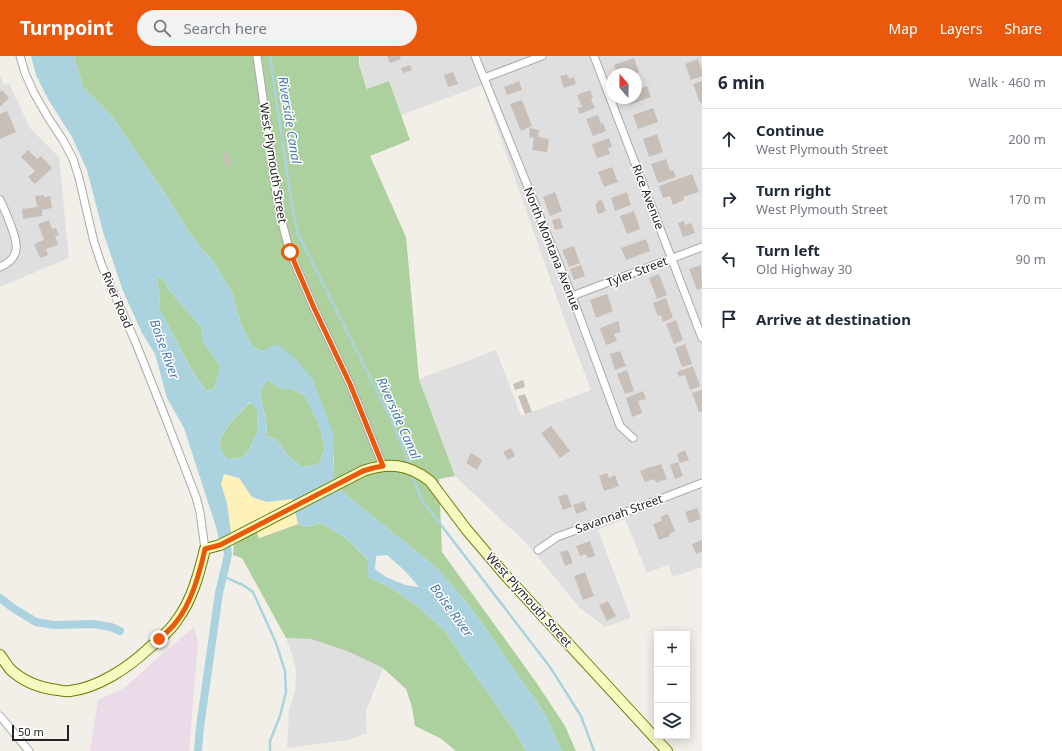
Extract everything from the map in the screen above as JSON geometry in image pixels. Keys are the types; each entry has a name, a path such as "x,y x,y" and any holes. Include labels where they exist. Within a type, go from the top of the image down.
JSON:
{"street":[{"name":"River Road","path":"20,56 25,73 34,93 73,159 96,248 196,497 201,518 205,549"},
{"name":"West Plymouth Street","path":"257,56 282,226 290,252 314,308 350,384 383,466"},
{"name":"North Montana Avenue","path":"475,56 572,296 620,426 633,438"},
{"path":"484,78 542,56"},
{"name":"Rice Avenue","path":"594,56 702,338"},
{"path":"0,200 16,238 17,249 12,260 0,268"},
{"name":"Tyler Street","path":"572,296 702,247"},
{"name":"West Plymouth Street","path":"205,549 220,545 363,471 383,466 396,466 412,470 430,481 466,529 506,576 667,751"},
{"name":"Savannah Street","path":"538,550 557,537 702,482"},
{"path":"0,655 11,670 28,682 46,689 69,691 75,690 88,687 117,673 139,658 177,621 186,606 196,582 205,549"},
{"path":"0,716 29,751"}],"shaded area":[{"path":"360,56 702,56 702,567 673,577 668,565 647,573 625,519 598,530 631,618 605,627 579,607 528,545 455,476 419,379 496,350 521,416 591,390 566,324 482,85 401,115 389,81 368,89 359,65"},
{"path":"0,76 4,85 9,83 30,128 59,157 69,258 0,287"},
{"path":"194,627 198,642 189,751 90,751 98,700 124,688"},
{"path":"286,638 311,639 347,651 383,668 366,711 367,733 349,740 287,748 289,711 295,692 296,672 293,657"}],"green space":[{"path":"74,56 359,56 359,65 367,89 389,81 410,140 370,156 406,237 419,379 455,476 439,479 442,552 536,682 565,726 576,751 562,751 545,714 471,608 437,568 340,490 333,476 334,456 322,406 312,378 252,346 241,324 232,293 215,264 192,237 167,196 110,114 83,87"},
{"path":"156,276 163,279 169,290 201,327 203,342 220,366 215,388 206,391 189,365 159,308 160,295"},
{"path":"268,380 281,389 292,389 305,396 319,425 325,448 319,464 302,467 288,456 276,439 266,436 267,427 260,391"},
{"path":"251,402 257,409 258,430 250,448 242,458 227,459 221,447 221,437 232,421"},
{"path":"321,523 347,539 368,560 368,577 391,588 416,605 445,631 516,733 526,751 456,751 440,738 415,726 412,707 406,689 383,668 347,651 311,639 286,638 242,558 233,555 234,542 256,530 259,538 298,524 307,527"}],"sand":[{"path":"224,474 239,478 252,497 267,502 293,499 293,502 231,533 227,503 221,484"},
{"path":"295,510 298,524 259,538 256,530"}],"water":[{"name":"Boise River","path":"31,56 74,56 83,87 110,114 167,196 192,237 215,264 232,293 241,324 252,346 261,351 277,344 294,357 312,378 334,435 333,476 340,490 437,568 471,608 545,714 562,751 526,751 516,733 445,631 416,605 391,588 368,577 368,560 347,539 321,523 307,527 298,524 292,499 267,502 252,497 239,478 224,474 221,484 227,503 231,533 219,540 184,428 167,398 155,354 142,333 123,291 103,232 87,170 72,137 48,99 36,75","holes":["156,276 163,279 169,290 201,327 203,342 220,366 215,388 206,391 189,365 159,308 160,295","268,380 281,389 292,389 305,396 319,425 325,448 319,464 302,467 288,456 276,439 266,436 267,427 260,391","250,402 257,409 258,430 250,448 242,458 227,459 221,447 221,437 237,415","387,555 405,571 419,587 405,585 386,577 375,569 376,556"]}],"building":[{"path":"387,56 400,56 401,59 390,63"},
{"path":"634,58 638,68 615,68 614,65"},
{"path":"698,59 702,70 702,76 691,80 685,64"},
{"path":"410,65 412,70 403,73 401,68"},
{"path":"453,72 458,84 448,87 444,75"},
{"path":"567,74 569,79 574,77 576,84 564,88 560,76"},
{"path":"519,81 522,90 507,95 504,87"},
{"path":"702,81 702,103 700,103 693,84"},
{"path":"647,86 651,97 642,100 642,88"},
{"path":"2,90 9,98 0,107 0,92"},
{"path":"590,90 593,98 591,99 595,108 580,114 577,108 582,107 577,95"},
{"path":"522,100 532,126 521,131 510,104"},
{"path":"653,108 658,122 638,129 633,115"},
{"path":"7,111 16,132 0,139 0,114"},
{"path":"598,115 601,124 603,123 606,131 593,136 586,119"},
{"path":"530,128 539,130 538,137 549,139 547,152 532,150 534,138 529,137"},
{"path":"657,134 663,152 649,157 643,139"},
{"path":"609,138 612,146 608,148 610,154 597,158 592,144"},
{"path":"28,150 37,159 41,156 52,168 35,184 28,177 35,171 21,157"},
{"path":"227,152 232,165 227,167 222,154"},
{"path":"666,159 670,171 673,170 676,177 658,183 651,164"},
{"path":"612,167 618,182 604,187 598,172"},
{"path":"692,174 699,192 683,197 684,200 673,205 670,196 663,198 659,186"},
{"path":"555,192 562,211 550,216 543,197"},
{"path":"627,192 631,205 615,211 611,198"},
{"path":"44,195 44,197 50,196 52,208 42,210 42,216 23,219 22,209 37,207 35,196"},
{"path":"602,200 606,211 598,214 595,204 598,203 597,201"},
{"path":"634,211 640,229 627,234 620,216"},
{"path":"560,218 563,228 555,230 552,220"},
{"path":"49,220 52,229 56,228 59,235 55,236 58,245 46,249 48,255 40,258 34,244 44,240 38,224"},
{"path":"684,221 685,225 691,223 695,233 683,237 678,223"},
{"path":"646,239 650,251 626,260 621,248"},
{"path":"574,246 580,263 569,267 562,250"},
{"path":"581,265 585,276 574,280 570,269"},
{"path":"701,265 702,288 697,290 689,269"},
{"path":"659,274 667,295 657,299 649,278"},
{"path":"607,294 613,311 596,318 590,300"},
{"path":"666,298 673,318 663,322 661,315 658,316 653,303"},
{"path":"676,320 683,340 674,344 666,324"},
{"path":"618,321 621,332 614,334 617,341 606,345 600,328"},
{"path":"685,344 692,364 682,367 675,348"},
{"path":"620,351 626,366 615,370 610,354"},
{"path":"693,366 700,386 690,390 685,375 679,377 677,372"},
{"path":"627,370 634,391 625,394 617,374"},
{"path":"523,380 525,387 515,390 513,384"},
{"path":"702,390 702,411 699,412 692,393"},
{"path":"643,391 646,399 638,401 642,413 632,417 626,398"},
{"path":"525,394 532,412 525,414 518,396"},
{"path":"551,426 570,451 560,458 541,433"},
{"path":"511,448 515,456 508,460 503,452"},
{"path":"685,450 689,460 680,463 677,454"},
{"path":"471,453 482,460 477,470 466,463"},
{"path":"678,462 683,476 675,479 670,465"},
{"path":"661,464 667,479 656,483 654,479 645,482 640,471"},
{"path":"607,473 609,478 615,475 619,486 604,491 599,476"},
{"path":"567,494 572,507 563,510 558,497"},
{"path":"584,501 587,510 576,514 573,505"},
{"path":"697,508 701,519 689,523 685,512"},
{"path":"668,514 675,531 669,534 670,536 659,540 653,524 662,521 660,517"},
{"path":"702,540 702,551 696,554 692,544"},
{"path":"590,541 595,556 588,558 586,554 580,556 576,546"},
{"path":"568,550 573,563 565,566 560,552"},
{"path":"585,572 594,596 583,600 574,576"},
{"path":"608,601 616,616 607,621 599,605"}],"waterway":[{"name":"Riverside Canal","path":"270,56 292,206 298,234 390,417 411,467"},
{"name":"Riverside Canal","path":"412,474 421,499 550,667 581,716 594,751"},
{"path":"198,751 219,593 228,555 226,537"},
{"path":"223,576 243,585 253,592 276,643 285,671 286,692 280,716 270,741 270,751"},
{"path":"0,598 36,622 54,625 94,624 111,627 120,631"}],"route":[{"path":"159,639 177,621 186,606 201,568 205,549 220,545 363,471 383,466 350,384 314,308 290,252"}]}
